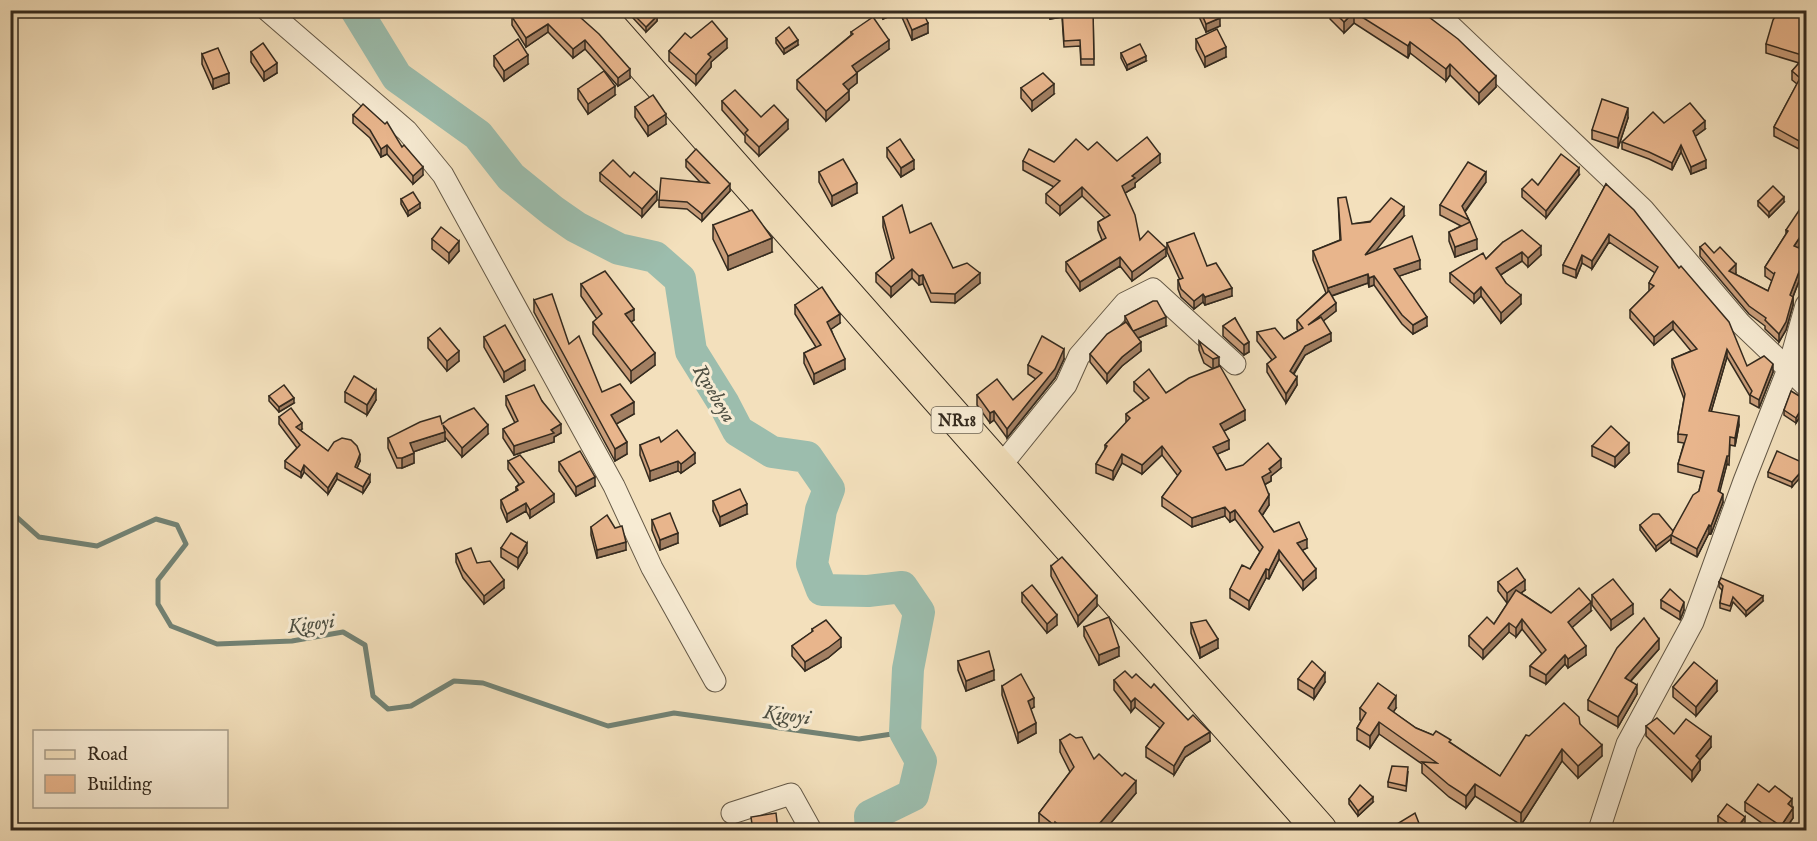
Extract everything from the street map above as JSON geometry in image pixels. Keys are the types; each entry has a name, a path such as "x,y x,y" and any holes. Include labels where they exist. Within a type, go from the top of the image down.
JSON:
{"main road":[{"name":"NR18","path":"595,10 1320,831"}],"street":[{"path":"267,10 407,131 443,175 614,486 652,568 715,681"},
{"path":"1434,10 1642,209 1740,323 1806,386"},
{"path":"999,468 1066,385 1079,356 1125,303 1153,289 1235,364"},
{"path":"1599,831 1627,744 1693,622 1744,481 1788,369 1806,305"},
{"path":"732,813 791,794 811,831"}],"building":[{"path":"516,10 572,10 599,34 630,69 618,78 585,40 573,49 548,24 526,38 512,17 517,13"},
{"path":"634,10 658,10 655,13 657,16 646,27 632,13"},
{"path":"903,10 922,10 928,23 912,30"},
{"path":"1050,10 1093,10 1094,59 1081,59 1080,40 1064,41 1062,11 1050,13"},
{"path":"1200,10 1216,10 1220,18 1206,24"},
{"path":"1332,10 1427,10 1425,14 1458,39 1496,76 1479,93 1450,64 1446,69 1410,42 1408,46 1354,12 1344,22"},
{"path":"1779,10 1806,10 1806,126 1799,141 1774,127 1800,78 1792,71 1805,56 1766,44 1773,20"},
{"path":"873,17 889,40 852,66 857,73 843,84 849,91 826,111 797,80 853,34 851,32"},
{"path":"712,21 727,39 708,54 711,57 696,75 669,51 685,33 691,38"},
{"path":"789,27 798,40 784,49 776,38"},
{"path":"1217,29 1226,47 1205,57 1196,39"},
{"path":"518,39 528,55 504,71 494,56"},
{"path":"263,43 277,63 264,72 251,52"},
{"path":"1140,44 1146,56 1127,65 1121,53"},
{"path":"218,48 229,73 213,79 202,54"},
{"path":"604,71 615,86 588,104 578,89"},
{"path":"1043,73 1054,84 1032,101 1021,88"},
{"path":"735,90 761,117 774,105 788,120 759,147 745,133 748,130 722,101"},
{"path":"653,95 666,114 648,126 635,107"},
{"path":"1602,99 1628,108 1618,138 1592,130"},
{"path":"1690,103 1705,121 1693,131 1706,160 1691,167 1681,145 1672,163 1622,142 1653,112 1664,123"},
{"path":"363,104 385,124 387,122 402,147 404,145 423,167 413,176 387,145 381,149 370,130 353,115"},
{"path":"1147,137 1160,154 1132,176 1135,178 1122,186 1135,215 1140,240 1148,231 1166,248 1132,272 1120,257 1080,282 1066,262 1106,238 1098,222 1110,215 1082,187 1060,206 1046,194 1060,181 1023,161 1029,149 1054,162 1076,139 1088,150 1097,142 1117,161"},
{"path":"900,139 914,160 901,168 887,148"},
{"path":"696,149 730,184 702,214 687,202 659,200 661,178 709,183 686,160"},
{"path":"1561,154 1579,168 1546,211 1522,189 1532,179 1538,185"},
{"path":"843,159 857,183 832,196 819,172"},
{"path":"613,160 630,177 634,172 657,192 642,209 600,173"},
{"path":"1468,162 1486,172 1462,206 1469,220 1440,205"},
{"path":"1606,184 1634,210 1679,268 1681,266 1729,322 1747,366 1764,356 1773,364 1759,400 1750,395 1752,391 1727,349 1709,411 1739,416 1735,438 1730,437 1729,456 1727,456 1718,491 1723,494 1711,526 1709,525 1697,549 1671,535 1693,495 1699,491 1704,471 1678,464 1687,435 1678,434 1685,394 1672,359 1697,349 1673,321 1654,337 1630,310 1654,286 1649,283 1658,267 1609,234 1592,261 1582,255 1576,270 1563,265"},
{"path":"1773,186 1784,197 1769,212 1758,201"},
{"path":"413,192 420,203 408,211 401,199"},
{"path":"1346,197 1352,224 1370,222 1391,198 1404,207 1365,255 1412,236 1420,260 1394,269 1427,317 1413,325 1402,315 1374,276 1369,278 1368,274 1328,288 1313,251 1341,240 1338,198"},
{"path":"1806,200 1806,228 1794,246 1806,251 1806,254 1790,295 1793,297 1786,322 1779,334 1765,320 1766,318 1749,306 1700,247 1705,243 1714,253 1720,247 1736,264 1729,271 1768,291 1775,272 1774,274 1765,267"},
{"path":"902,205 910,233 931,223 953,268 967,263 980,273 955,294 931,293 923,275 919,276 912,269 891,287 876,273 894,258 883,217"},
{"path":"752,210 772,238 728,256 713,225"},
{"path":"1470,222 1477,239 1455,247 1449,232"},
{"path":"441,227 459,241 449,253 432,239"},
{"path":"1522,230 1541,246 1528,258 1522,252 1496,268 1506,283 1521,295 1501,313 1481,287 1474,294 1450,273 1483,253 1486,259 1503,242"},
{"path":"1194,233 1207,266 1216,263 1232,288 1205,297 1203,294 1194,301 1181,289 1178,280 1183,278 1167,243"},
{"path":"605,271 634,309 625,314 655,353 631,371 593,322 602,314 581,284"},
{"path":"822,287 840,314 827,322 845,359 814,374 804,353 821,345 795,305"},
{"path":"1329,291 1336,303 1308,325 1321,317 1331,333 1305,346 1290,371 1297,377 1286,394 1267,364 1276,357 1257,332 1275,328 1284,339 1303,328 1297,320"},
{"path":"552,294 569,344 579,336 602,392 620,384 634,402 611,415 627,442 615,449 534,300"},
{"path":"1157,301 1166,317 1133,331 1125,316"},
{"path":"1235,318 1249,342 1244,345 1223,326"},
{"path":"1126,322 1141,342 1122,357 1107,374 1090,354 1107,334"},
{"path":"505,325 525,360 504,372 484,337"},
{"path":"440,328 459,351 447,361 428,338"},
{"path":"1042,336 1064,349 1055,369 1007,429 994,411 990,413 977,395 997,379 1013,400 1042,373 1028,365"},
{"path":"1199,341 1219,357 1213,359 1204,353"},
{"path":"1220,366 1245,410 1220,424 1229,440 1213,447 1226,470 1243,465 1268,443 1281,459 1269,469 1271,472 1262,477 1269,495 1259,511 1274,532 1299,522 1307,539 1297,543 1316,569 1303,581 1279,550 1249,601 1230,589 1242,565 1250,569 1263,547 1235,510 1230,513 1225,507 1192,518 1162,497 1181,471 1162,446 1142,465 1122,454 1113,471 1096,464 1107,446 1105,445 1130,418 1126,414 1149,398 1134,382 1149,369 1166,393 1189,378"},
{"path":"354,376 376,390 367,405 345,392"},
{"path":"284,385 294,398 279,407 269,396"},
{"path":"534,385 542,401 561,424 551,430 554,433 514,446 503,429 518,421 506,396"},
{"path":"1791,391 1806,400 1796,418 1784,410"},
{"path":"291,408 302,423 296,427 328,451 334,442 342,438 351,440 357,446 360,454 355,467 370,475 363,487 337,473 328,488 304,465 301,472 285,461 300,445 279,417"},
{"path":"474,408 488,425 462,448 443,425 445,432 410,443 414,453 397,458 388,438 420,422 440,416 442,424"},
{"path":"1611,426 1629,443 1615,457 1592,446"},
{"path":"677,430 695,453 681,464 678,461 650,471 640,445 659,437 661,442"},
{"path":"580,451 595,477 576,487 559,462"},
{"path":"1777,451 1806,464 1792,482 1768,472"},
{"path":"520,455 554,494 530,510 526,503 507,514 501,500 518,490 516,487 524,482 508,461"},
{"path":"740,489 747,504 720,517 713,501"},
{"path":"670,513 678,533 660,540 652,520"},
{"path":"1653,514 1659,514 1673,531 1656,546 1640,525"},
{"path":"607,515 615,528 622,526 626,542 597,550 591,527"},
{"path":"511,533 527,543 518,558 501,548"},
{"path":"471,548 477,563 490,561 504,580 484,596 463,570 456,554"},
{"path":"1062,557 1097,596 1078,616 1051,566"},
{"path":"1517,568 1525,580 1507,593 1498,582"},
{"path":"1721,578 1763,596 1746,611 1733,597 1730,606 1720,603 1723,586 1719,582"},
{"path":"1613,579 1633,604 1611,620 1592,595"},
{"path":"1032,585 1057,615 1047,624 1022,593"},
{"path":"1579,588 1591,602 1568,622 1586,646 1568,659 1565,655 1546,675 1530,666 1546,650 1522,619 1516,628 1509,623 1483,650 1469,636 1487,617 1494,624 1516,590 1551,613"},
{"path":"1670,589 1684,602 1680,612 1661,600"},
{"path":"1109,617 1119,647 1099,655 1084,627"},
{"path":"1644,618 1659,639 1625,678 1637,685 1618,717 1588,700 1617,648"},
{"path":"826,620 841,638 805,662 792,646"},
{"path":"1206,620 1218,639 1200,648 1191,623"},
{"path":"989,651 994,670 966,681 958,661"},
{"path":"1312,661 1325,673 1314,689 1298,679"},
{"path":"1694,662 1717,681 1696,707 1673,687"},
{"path":"1125,671 1132,678 1136,674 1151,688 1154,684 1188,720 1193,715 1210,732 1185,747 1174,766 1146,747 1164,723 1135,698 1131,702 1114,680"},
{"path":"1021,674 1034,698 1028,701 1036,723 1018,733 1002,686"},
{"path":"1378,683 1396,696 1388,708 1416,728 1433,735 1436,731 1451,740 1449,742 1500,776 1526,735 1529,736 1564,703 1579,717 1580,724 1602,745 1578,766 1562,749 1521,813 1475,784 1466,796 1422,762 1437,763 1379,722 1370,736 1357,728 1366,713 1360,708"},
{"path":"1657,718 1674,734 1686,719 1711,737 1696,756 1700,760 1692,771 1646,726"},
{"path":"1070,734 1076,738 1082,737 1094,759 1099,754 1122,776 1125,773 1136,781 1093,831 1067,831 1055,822 1054,825 1039,813 1074,767 1060,740"},
{"path":"1392,766 1408,767 1406,786 1388,782"},
{"path":"1758,784 1769,792 1775,786 1792,799 1788,804 1793,808 1781,826 1745,802"},
{"path":"1360,785 1373,797 1358,811 1349,799"},
{"path":"1727,804 1745,817 1736,829 1718,816"},
{"path":"776,813 778,830 753,831 751,817"},
{"path":"1415,813 1422,831 1402,831 1397,824"}],"waterway":[{"name":"Rwebeya","path":"356,10 397,77 478,135 511,177 576,227 619,249 655,257 680,279 691,351 738,431 772,452 807,457 829,489 821,510 812,564 822,590 868,591 902,587 919,612 908,669 905,732 921,761 913,795 870,816 871,830"},
{"name":"Kigoyi","path":"10,511 39,537 97,546 156,519 177,525 186,544 158,580 158,604 171,626 217,644 292,641 343,632 365,645 373,696 388,709 411,706 454,681 483,683 608,726 674,713 859,739 905,732"}]}
